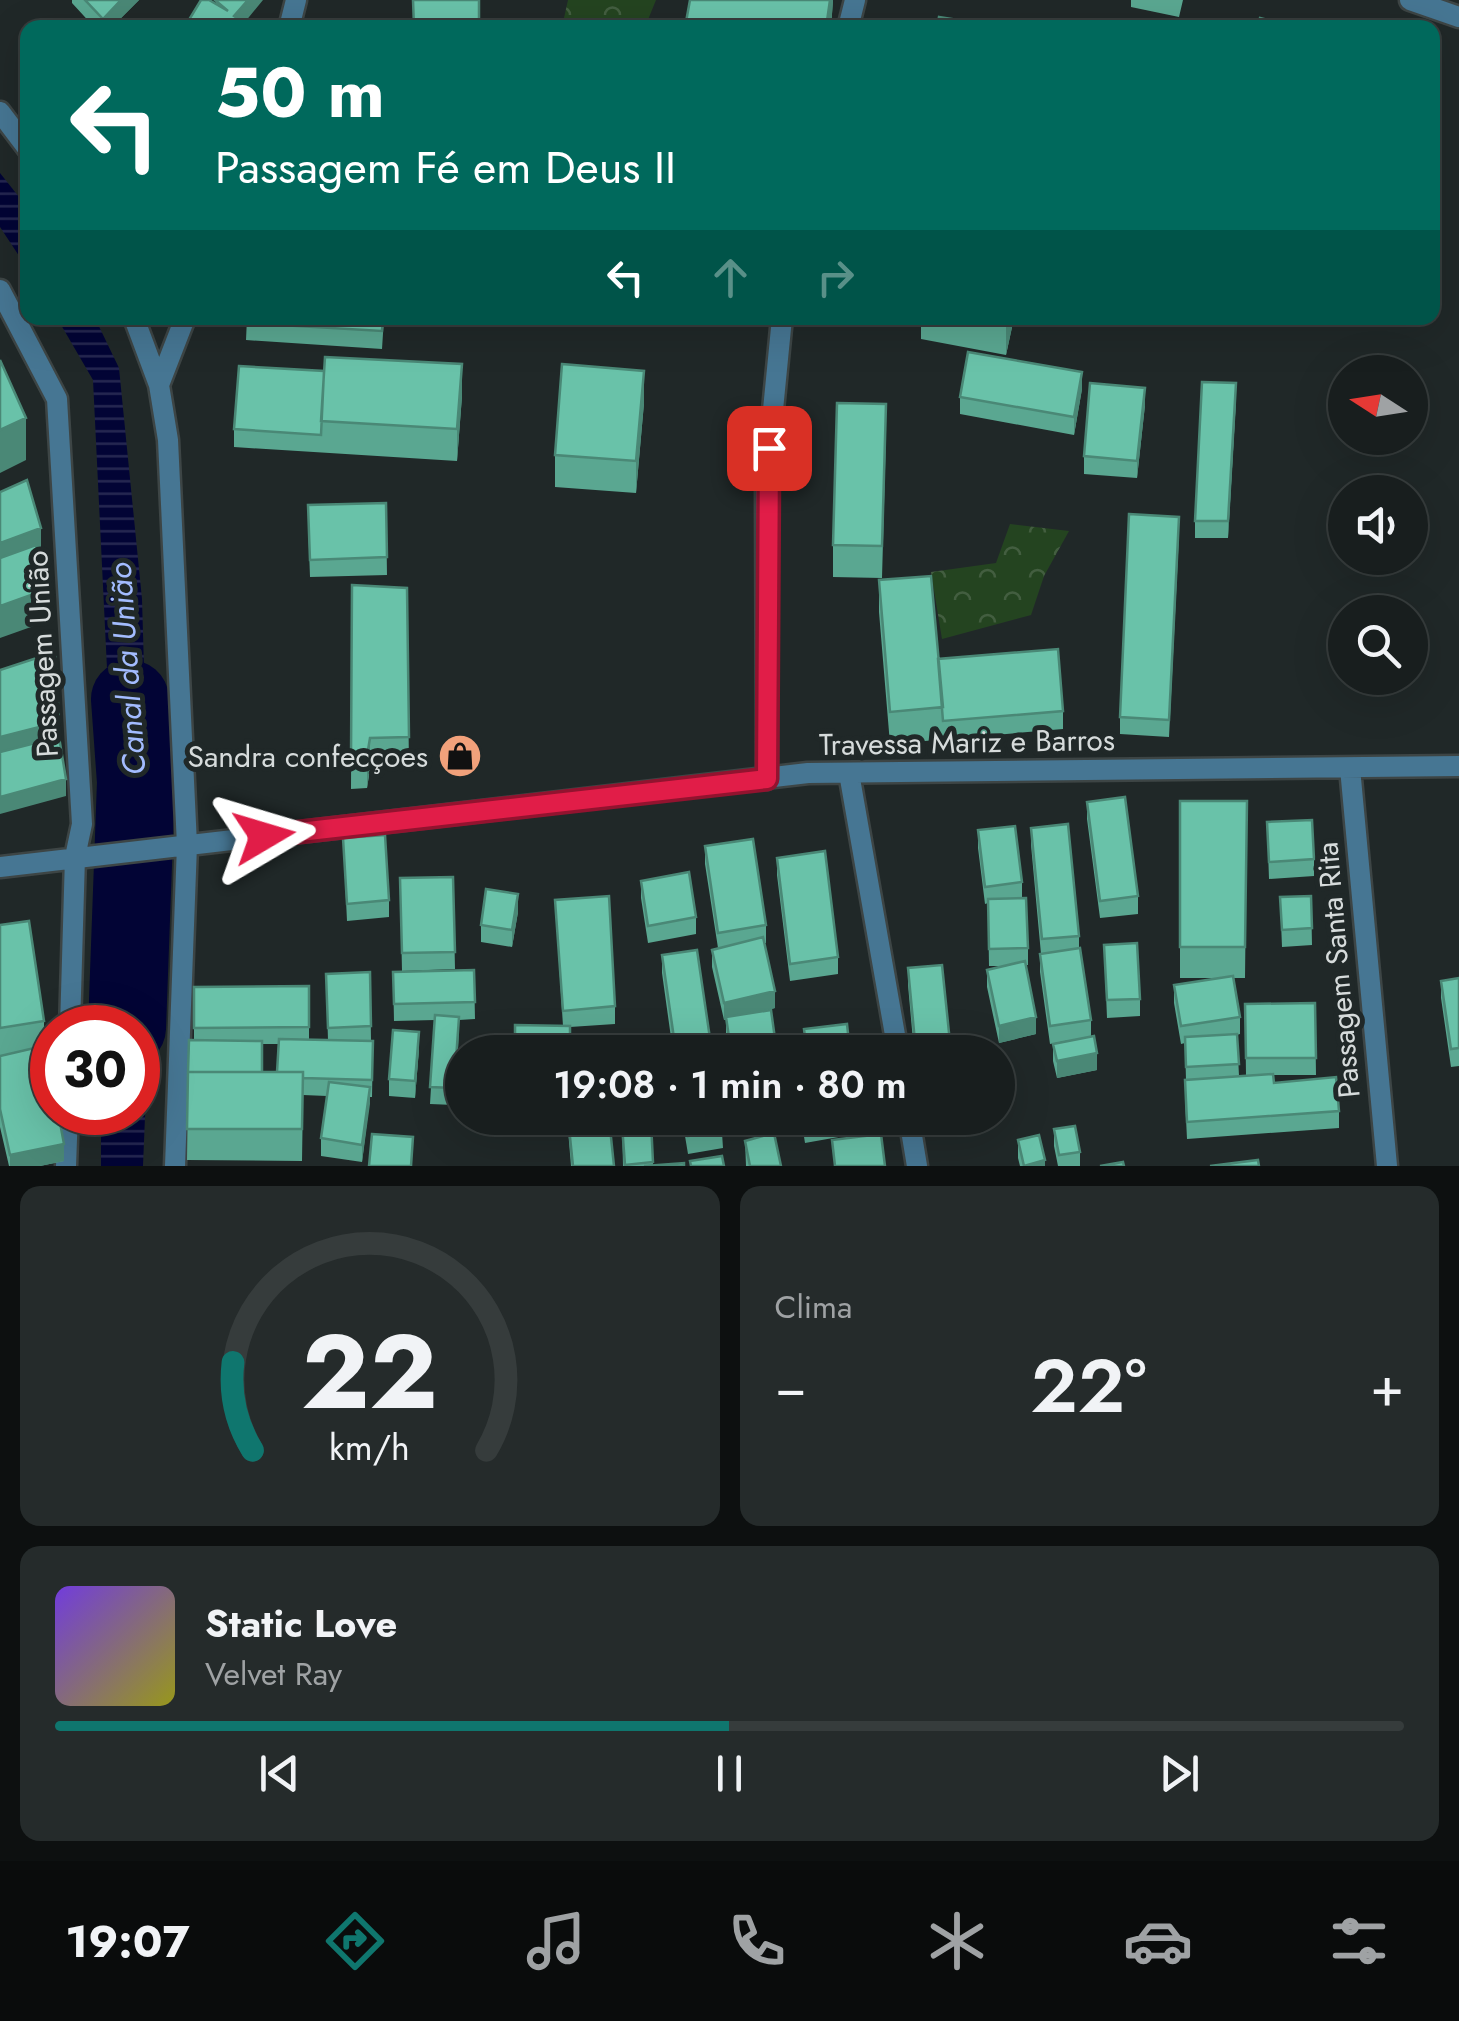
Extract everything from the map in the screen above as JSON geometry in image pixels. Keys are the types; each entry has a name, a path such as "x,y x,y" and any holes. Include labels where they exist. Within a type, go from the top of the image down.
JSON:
{"street":[{"path":"1410,0 1459,17"},
{"path":"0,112 20,138"},
{"name":"Passagem União","path":"0,290 57,399 82,824 75,857 71,1005"},
{"path":"137,325 158,385 168,440 187,845 175,1166"},
{"path":"158,385 182,325"},
{"path":"767,779 766,481 781,325"},
{"name":"Travessa Mariz e Barros","path":"0,867 767,779 849,774 1459,766"},
{"name":"Passagem Santa Rita","path":"1350,768 1387,1166"},
{"path":"849,774 895,1035"},
{"path":"66,1166 67,1135"},
{"path":"912,1135 917,1166"}],"green space":[{"path":"568,0 656,0 648,20 564,20"},
{"path":"1010,524 1069,531 1044,576 1031,615 942,639 931,572 996,563"}],"water":[{"path":"0,173 20,198 20,257 0,227"},
{"path":"61,325 98,325 119,368 142,599 148,804 114,813 93,380"},
{"path":"104,897 154,899 150,1005 102,1005"},
{"path":"101,1135 144,1135 143,1166 101,1166"}],"building":[{"path":"85,0 121,0 103,19"},
{"path":"201,0 209,0 228,11 215,0 248,0 234,16 240,20 189,20"},
{"path":"413,0 479,0 479,20 414,20"},
{"path":"690,0 830,0 827,20 686,20"},
{"path":"280,325 382,325 382,331"},
{"path":"968,352 1082,372 1074,417 960,397"},
{"path":"325,357 462,364 457,429 321,421"},
{"path":"0,360 26,418 0,430"},
{"path":"562,364 644,371 636,461 555,455"},
{"path":"239,366 324,371 321,435 234,429"},
{"path":"1202,382 1236,383 1228,521 1195,521"},
{"path":"1090,383 1145,388 1137,461 1084,456"},
{"path":"837,403 886,404 882,546 833,545"},
{"path":"27,480 41,528 0,543 0,492"},
{"path":"386,503 387,557 310,560 308,505"},
{"path":"1129,514 1179,517 1169,720 1120,717"},
{"path":"36,545 45,590 0,606 0,558"},
{"path":"931,576 943,707 890,712 879,580"},
{"path":"352,585 407,588 409,737 370,738 367,756 351,758"},
{"path":"1058,649 1063,711 943,721 938,659"},
{"path":"55,652 59,722 0,737 0,670"},
{"path":"59,737 66,779 0,797 0,752"},
{"path":"1125,797 1138,896 1100,901 1087,802"},
{"path":"1180,801 1247,801 1245,947 1180,947"},
{"path":"1312,820 1314,859 1269,862 1267,822"},
{"path":"1068,824 1079,936 1042,939 1031,828"},
{"path":"1015,826 1022,882 985,887 978,830"},
{"path":"385,835 389,900 347,904 343,838"},
{"path":"753,839 766,925 718,933 705,846"},
{"path":"825,851 838,957 790,964 777,858"},
{"path":"689,872 696,917 648,926 641,881"},
{"path":"453,877 455,952 402,953 400,878"},
{"path":"486,889 518,894 512,930 481,925"},
{"path":"609,896 615,1006 563,1011 555,900"},
{"path":"1311,896 1312,928 1282,930 1280,897"},
{"path":"1026,898 1028,948 989,949 988,899"},
{"path":"29,921 42,1005 30,1005 30,1023 0,1028 0,925"},
{"path":"763,937 775,991 724,1003 712,950"},
{"path":"1137,943 1140,999 1107,1000 1104,945"},
{"path":"1080,948 1091,1020 1050,1026 1040,954"},
{"path":"697,950 710,1035 674,1035 662,955"},
{"path":"1025,961 1036,1017 999,1026 987,970"},
{"path":"942,965 949,1035 914,1035 908,968"},
{"path":"474,970 475,1002 394,1004 393,972"},
{"path":"370,972 371,1026 328,1028 326,974"},
{"path":"1233,976 1240,1017 1181,1026 1174,985"},
{"path":"1459,978 1459,1048 1451,1049 1441,981"},
{"path":"309,986 309,1027 194,1028 194,987"},
{"path":"1315,1003 1316,1058 1246,1058 1245,1004"},
{"path":"771,1010 774,1035 729,1035 726,1017"},
{"path":"435,1015 459,1017 458,1035 445,1035 445,1088 430,1087"},
{"path":"847,1024 848,1035 805,1035 804,1029"},
{"path":"515,1025 570,1026 570,1035 515,1035"},
{"path":"393,1030 419,1032 415,1081 389,1079"},
{"path":"1237,1034 1239,1064 1186,1067 1185,1037"},
{"path":"1094,1036 1097,1053 1057,1061 1053,1044"},
{"path":"279,1039 373,1041 372,1080 303,1078 303,1072 277,1072"},
{"path":"189,1040 262,1041 262,1072 188,1072"},
{"path":"30,1049 30,1135 62,1135 64,1144 10,1155 0,1109 0,1056"},
{"path":"188,1072 303,1072 302,1129 187,1129"},
{"path":"1273,1074 1274,1083 1336,1077 1339,1111 1187,1122 1185,1080"},
{"path":"329,1082 370,1087 362,1145 321,1138"},
{"path":"1075,1126 1080,1152 1059,1155 1054,1129"},
{"path":"372,1134 413,1137 411,1166 369,1166"},
{"path":"570,1135 611,1135 614,1166 573,1166"},
{"path":"623,1135 652,1135 653,1162 625,1165"},
{"path":"774,1135 781,1166 750,1166 745,1141"},
{"path":"881,1135 885,1166 835,1166 832,1140"},
{"path":"1039,1135 1045,1160 1024,1166 1018,1140"},
{"path":"722,1156 724,1166 691,1166 690,1161"},
{"path":"1258,1160 1259,1166 1210,1166"}],"waterway":[{"name":"Canal da União","path":"128,1005 136,782 130,699"}],"place":[{"name":"Sandra confecçoes","path":"460,756"}],"route":[{"path":"264,836 767,779 769,448"}]}
